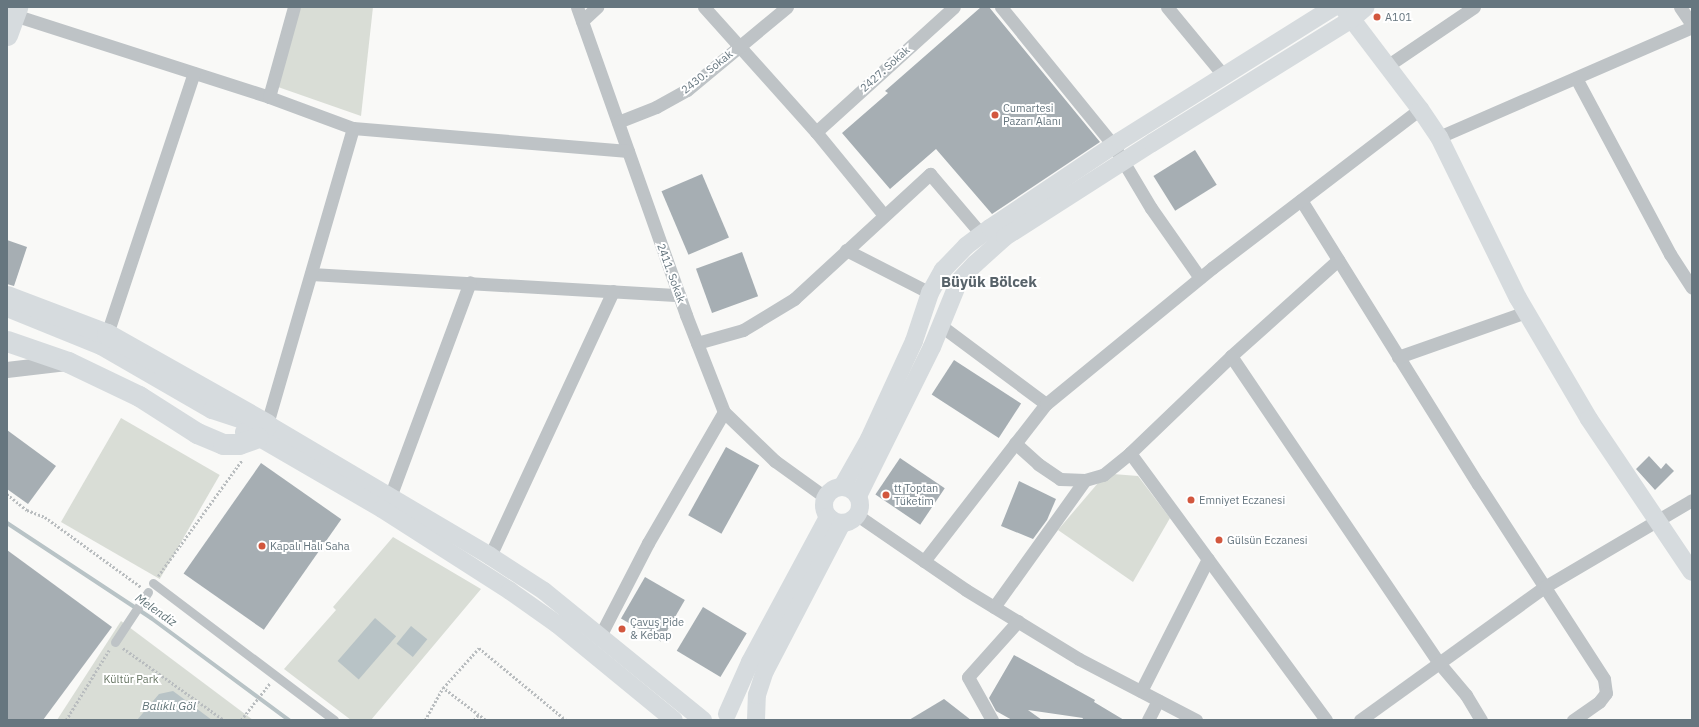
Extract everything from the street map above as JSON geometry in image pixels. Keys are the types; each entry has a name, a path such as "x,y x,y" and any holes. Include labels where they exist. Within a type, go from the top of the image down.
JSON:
{"highway":[{"path":"7,35 15,11"},
{"path":"7,296 107,334 263,430 239,444 223,444 197,433 139,396 68,362 7,341"}],"main road":[{"path":"842,487 869,439 914,341 930,293 943,270 966,246 1114,146 1334,7"},
{"path":"858,496 932,348 959,281 980,259 1005,237 1123,162 1347,13 1366,7"},
{"path":"1347,13 1420,109 1439,137 1526,312 1588,419 1692,572"},
{"path":"7,308 101,346 212,410 246,421 390,497 490,556 544,591 703,720"},
{"path":"7,321 99,358 211,422 263,430 382,509 510,591 557,624 674,720"},
{"path":"719,717 750,662 842,518 860,503 858,496 849,488 842,487 833,489 826,497 824,506 842,518"},
{"path":"756,720 757,695 764,671 842,518"},
{"path":"719,717 741,716 746,720"}],"street":[{"path":"269,97 294,7"},
{"name":"2411. Sokak","path":"577,7 679,295 724,412 775,461 826,497"},
{"path":"582,21 597,7"},
{"path":"704,7 816,132 884,215"},
{"name":"2430. Sokak","path":"618,122 656,107 687,90 787,7"},
{"name":"2427. Sokak","path":"816,132 954,7"},
{"path":"1001,7 1114,146 1151,208 1200,278"},
{"path":"1167,7 1224,76"},
{"path":"1388,66 1474,7"},
{"path":"1439,137 1692,26 1680,7"},
{"path":"15,11 194,73 269,97 353,128 628,151"},
{"path":"107,334 194,73"},
{"path":"1576,78 1670,254 1692,288"},
{"path":"924,561 1046,404 1200,278 1420,109"},
{"path":"263,430 311,274 353,128"},
{"path":"697,343 743,330 788,303 930,174 982,234"},
{"path":"1301,200 1478,484 1546,586 1604,679 1606,693 1599,702 1573,720"},
{"path":"846,250 930,293"},
{"path":"1015,443 1038,464 1060,479 1085,480 1103,475 1130,453 1231,356 1338,260"},
{"path":"311,274 679,295"},
{"path":"390,497 470,282"},
{"path":"490,556 612,291"},
{"path":"1398,357 1526,312"},
{"path":"940,325 1046,404"},
{"path":"1231,356 1439,663 1466,695 1481,720"},
{"path":"7,370 68,362"},
{"path":"600,636 648,543 724,412"},
{"path":"1130,453 1326,720"},
{"path":"994,607 1085,480"},
{"path":"1360,720 1546,586 1692,500"},
{"path":"842,518 924,561 1079,660 1196,720"},
{"path":"1141,691 1208,559"},
{"path":"153,583 334,720"},
{"path":"115,642 148,592"},
{"path":"992,720 968,677 1018,621"},
{"path":"1148,720 1158,700"}],"path":[{"path":"153,583 263,430"},
{"path":"7,494 27,510 45,518 148,592"},
{"path":"66,720 115,642 224,720"},
{"path":"425,720 443,688 479,648 566,720"},
{"path":"241,720 276,676"},
{"path":"443,688 485,720"},
{"path":"474,720 478,715"}],"green space":[{"path":"299,7 373,7 361,116 278,87"},
{"path":"121,418 220,475 160,579 61,522"},
{"path":"1113,474 1138,476 1170,518 1133,582 1058,530 1098,483"},
{"path":"393,537 481,589 371,720 351,720 284,669 336,610 333,607"},
{"name":"Kültür Park","path":"121,621 253,720 57,720"}],"water":[{"path":"375,618 396,636 359,679 338,661"},
{"path":"411,626 427,639 413,657 397,644"},
{"name":"Balıklı Göl","path":"173,691 212,720 137,720 159,694"}],"building":[{"name":"Cumartesi Pazarı Alanı","path":"981,7 989,7 1100,142 992,214 936,149 890,189 842,133 888,93 885,91"},
{"path":"1195,150 1217,185 1175,211 1153,176"},
{"path":"702,174 729,238 688,255 661,191"},
{"path":"7,240 27,247 14,286 7,284"},
{"path":"742,252 758,296 712,313 696,269"},
{"path":"954,360 1021,404 999,438 932,394"},
{"path":"7,430 56,466 28,504 7,489"},
{"path":"726,447 759,465 721,534 688,515"},
{"path":"1649,456 1661,469 1666,463 1674,471 1655,490 1636,469"},
{"path":"900,458 945,488 920,525 875,494"},
{"name":"Kapalı Halı Saha","path":"261,463 341,519 264,630 184,574"},
{"path":"1019,481 1056,499 1047,520 1033,539 1001,526"},
{"path":"7,550 112,627 43,720 7,720"},
{"path":"645,577 685,600 661,642 621,619"},
{"path":"703,607 747,633 720,677 677,651"},
{"path":"1014,655 1095,700 1094,702 1124,720 1082,720 1083,718 1028,710 1042,720 1012,720 996,711 989,698"},
{"path":"944,699 971,720 909,720"}],"waterway":[{"name":"Melendiz","path":"7,523 151,618 289,720"}],"place":[{"name":"A101","path":"1377,17"},
{"name":"Cumartesi Pazarı Alanı","path":"995,115"},
{"name":"tt Toptan Tüketim","path":"886,495"},
{"name":"Emniyet Eczanesi","path":"1191,500"},
{"name":"Gülsün Eczanesi","path":"1219,540"},
{"name":"Kapalı Halı Saha","path":"262,546"},
{"name":"Çavuş Pide & Kebap","path":"622,629"}],"district":[{"name":"Büyük Bölcek","path":"989,282"}]}
